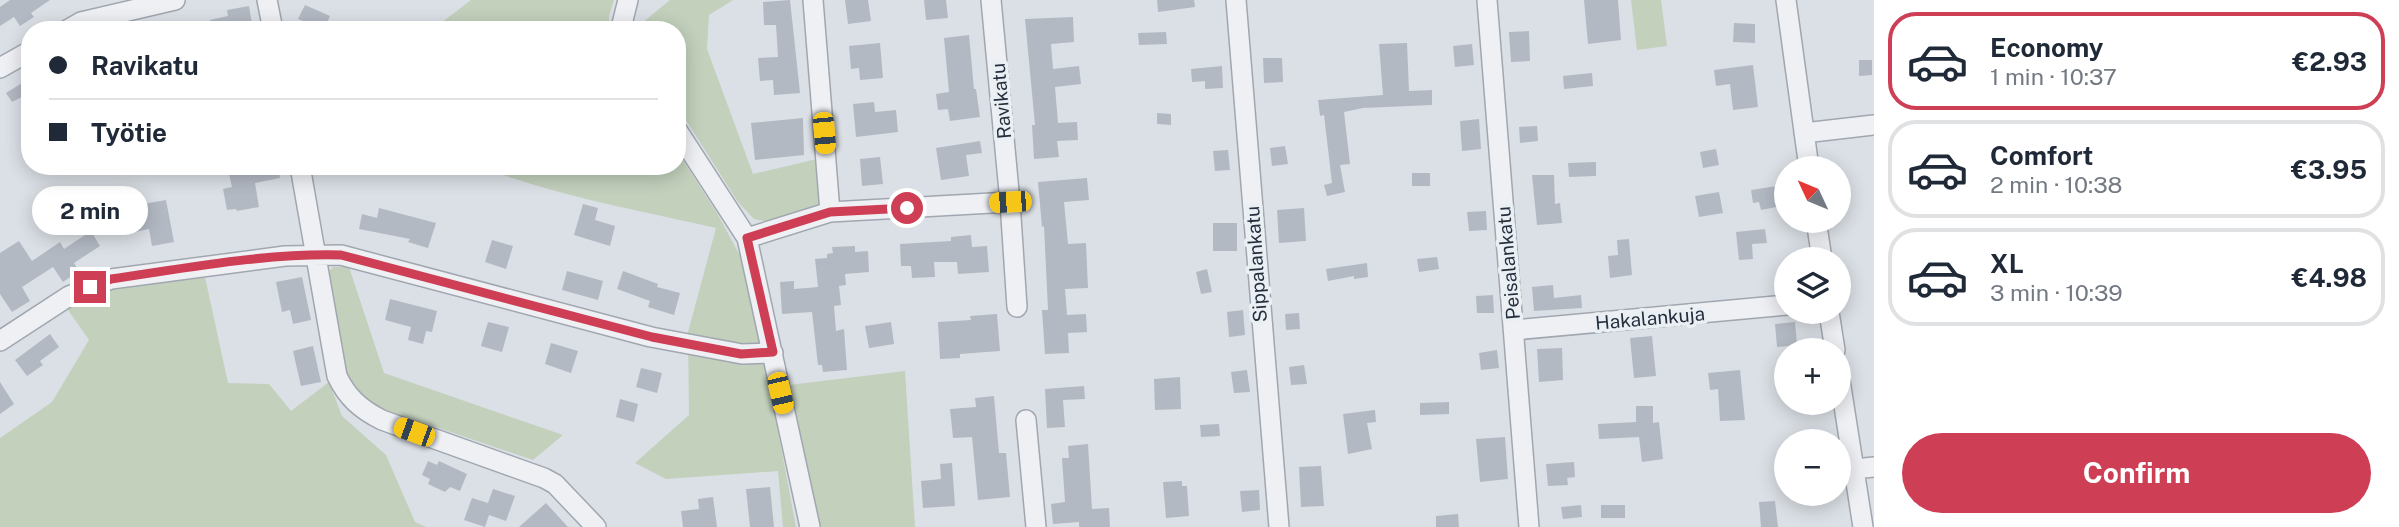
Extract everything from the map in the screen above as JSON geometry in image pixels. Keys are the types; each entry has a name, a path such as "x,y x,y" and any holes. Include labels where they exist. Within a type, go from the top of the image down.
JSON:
{"street":[{"path":"85,21 175,0"},
{"path":"267,0 271,21"},
{"path":"623,21 628,0"},
{"path":"813,0 830,212"},
{"name":"Ravikatu","path":"991,0 1017,307"},
{"name":"Sippalankatu","path":"1236,0 1279,527"},
{"name":"Peisalankatu","path":"1487,0 1529,527"},
{"path":"1786,0 1807,156"},
{"path":"0,68 21,56"},
{"path":"1804,133 1874,125"},
{"path":"686,144 747,238 810,527"},
{"path":"302,175 337,376 346,395 366,412 403,428 544,478 555,484 596,527"},
{"path":"747,238 830,212 1010,202"},
{"path":"0,341 69,296 111,279 317,254 341,255 652,337 741,354 773,352"},
{"name":"Hakalankuja","path":"1514,330 1774,306"},
{"path":"1850,415 1865,468 1863,527"},
{"path":"1026,421 1036,527"}],"green space":[{"path":"471,0 614,0 609,21 444,21"},
{"path":"670,0 733,0 709,15 707,49 753,174 817,159 821,203 770,222 754,219 738,202 686,120 686,21 644,21"},
{"path":"1631,0 1661,0 1667,46 1637,50"},
{"path":"686,165 717,213 746,267 796,527 783,527 778,471 666,479 635,463 689,415 688,332 716,228 566,194 504,175 686,175"},
{"path":"333,267 349,267 384,373 563,435 533,460 371,405 343,371 327,274"},
{"path":"205,277 228,383 269,384 291,411 329,382 342,416 386,455 415,522 426,527 0,527 0,438 52,402 89,340 66,307 113,287"},
{"path":"905,371 915,527 820,527 789,385"}],"building":[{"path":"10,0 50,0 31,13 34,17 21,21 20,26 14,17 0,26 0,7"},
{"path":"790,0 800,93 774,95 773,80 760,81 758,58 778,57 776,25 764,25 763,2"},
{"path":"845,0 868,0 871,21 848,24"},
{"path":"924,0 946,0 948,18 926,20"},
{"path":"1157,0 1194,0 1195,7 1158,12"},
{"path":"1584,0 1618,0 1621,40 1588,44"},
{"path":"305,5 330,16 328,21 298,19"},
{"path":"249,6 252,21 210,21 228,16 227,10"},
{"path":"1073,17 1074,42 1051,44 1053,69 1079,66 1081,84 1055,87 1058,123 1077,122 1078,140 1057,141 1059,157 1034,159 1032,125 1035,125 1025,19"},
{"path":"1734,23 1755,24 1755,43 1733,42"},
{"path":"1529,31 1530,61 1511,62 1509,32"},
{"path":"1166,32 1167,44 1139,45 1138,33"},
{"path":"969,35 974,89 980,117 950,121 948,109 938,110 936,94 949,92 944,38"},
{"path":"880,43 883,78 860,80 859,68 851,69 849,46"},
{"path":"1407,43 1409,91 1432,90 1432,105 1363,108 1344,112 1350,164 1340,165 1345,192 1327,196 1324,185 1332,183 1324,115 1320,116 1318,100 1383,95 1379,44"},
{"path":"1472,44 1474,65 1455,67 1453,46"},
{"path":"1263,58 1282,58 1283,82 1264,83"},
{"path":"1859,60 1872,60 1872,75 1859,76"},
{"path":"1753,65 1758,107 1733,110 1730,84 1716,86 1714,70"},
{"path":"1222,66 1223,88 1205,89 1205,81 1192,82 1191,69"},
{"path":"1592,73 1593,86 1564,89 1563,76"},
{"path":"21,84 21,98 12,102 6,93"},
{"path":"874,102 875,112 896,110 898,132 856,137 853,104"},
{"path":"1157,113 1171,114 1171,125 1157,124"},
{"path":"803,118 804,155 755,160 751,123"},
{"path":"1479,119 1481,149 1462,151 1460,121"},
{"path":"1537,126 1538,141 1520,143 1519,127"},
{"path":"980,141 982,153 966,155 969,176 941,180 936,148"},
{"path":"1285,146 1288,164 1272,166 1270,148"},
{"path":"1716,149 1719,165 1703,168 1700,152"},
{"path":"1228,150 1230,170 1215,171 1213,151"},
{"path":"880,157 883,184 862,186 860,159"},
{"path":"1596,162 1596,176 1569,177 1568,163"},
{"path":"1412,173 1430,173 1430,186 1412,186"},
{"path":"229,175 280,175 280,178 255,183 259,207 227,210 223,189 232,187"},
{"path":"1532,175 1554,175 1555,204 1560,203 1562,223 1537,225"},
{"path":"1087,178 1089,200 1064,202 1068,244 1086,243 1088,288 1065,289 1067,315 1086,314 1087,332 1068,333 1069,353 1045,354 1042,310 1048,310 1044,226 1042,227 1038,182"},
{"path":"1774,186 1774,207 1761,210 1759,202 1753,203 1751,190"},
{"path":"1719,192 1723,213 1699,217 1695,196"},
{"path":"166,200 174,242 152,246 149,229 125,234 121,208"},
{"path":"583,204 598,208 595,220 615,226 610,246 574,235"},
{"path":"379,208 436,223 428,248 408,242 410,239 359,229 362,214 377,218"},
{"path":"1304,208 1306,241 1279,243 1277,210"},
{"path":"1486,211 1487,230 1469,231 1467,212"},
{"path":"1213,223 1237,223 1237,251 1213,251"},
{"path":"1765,229 1767,243 1752,244 1753,259 1739,260 1736,232"},
{"path":"91,231 100,246 74,263 79,271 63,282 53,267 22,287 30,301 12,312 0,294 0,253 19,241 32,261 60,242 64,249"},
{"path":"971,235 972,247 987,246 989,272 958,274 957,262 934,262 935,277 912,278 911,266 901,266 900,244 951,241 951,237"},
{"path":"1629,239 1632,275 1610,278 1608,256 1618,255 1617,240"},
{"path":"492,240 513,246 506,269 485,262"},
{"path":"855,246 855,252 868,251 869,272 845,274 846,285 839,286 841,305 834,306 836,331 844,329 847,370 823,372 822,365 818,365 812,312 782,314 780,282 794,281 794,289 818,287 815,259 827,258 827,254 833,253 832,247"},
{"path":"1437,257 1439,269 1419,272 1417,259"},
{"path":"1367,263 1368,277 1354,279 1354,276 1328,281 1326,269"},
{"path":"1207,269 1212,292 1201,294 1196,272"},
{"path":"567,271 603,281 598,300 562,290"},
{"path":"623,271 658,284 657,287 680,293 674,315 648,307 650,301 617,289"},
{"path":"302,277 311,320 293,324 290,310 282,312 276,282"},
{"path":"1553,285 1554,298 1581,295 1582,308 1534,311 1532,287"},
{"path":"1493,295 1494,313 1477,313 1476,296"},
{"path":"390,299 437,311 432,332 426,331 423,344 408,340 411,327 385,320"},
{"path":"1243,310 1245,335 1229,337 1227,312"},
{"path":"1299,313 1300,329 1286,330 1285,314"},
{"path":"997,314 1000,351 960,354 960,358 940,359 938,322 971,320 970,316"},
{"path":"488,322 509,327 502,352 481,346"},
{"path":"891,322 894,344 869,348 865,326"},
{"path":"1775,324 1795,324 1796,338 1776,338"},
{"path":"50,334 59,347 40,361 43,365 27,376 15,360"},
{"path":"1652,336 1656,376 1634,378 1630,338"},
{"path":"551,343 578,351 571,373 545,364"},
{"path":"313,346 321,382 301,386 293,351"},
{"path":"1562,348 1563,380 1539,382 1537,349"},
{"path":"1497,350 1499,368 1481,370 1479,353"},
{"path":"1304,365 1307,384 1291,385 1289,367"},
{"path":"641,368 662,373 657,393 636,387"},
{"path":"1247,370 1250,392 1234,393 1231,372"},
{"path":"1740,370 1745,420 1720,421 1718,389 1710,390 1708,373"},
{"path":"1180,377 1181,409 1155,410 1154,379"},
{"path":"0,382 14,404 0,414"},
{"path":"1084,386 1085,399 1063,400 1065,427 1047,428 1045,389"},
{"path":"994,396 999,453 1006,453 1010,497 978,500 972,437 953,438 950,409 976,407 975,398"},
{"path":"620,399 638,404 634,422 616,417"},
{"path":"1449,402 1449,414 1420,415 1420,403"},
{"path":"1636,406 1653,406 1653,423 1659,422 1663,459 1642,462 1639,437 1599,439 1598,424 1636,422"},
{"path":"1375,410 1376,422 1367,423 1372,449 1348,454 1343,414"},
{"path":"1219,424 1220,436 1201,437 1200,425"},
{"path":"1505,437 1508,479 1480,482 1476,439"},
{"path":"1088,444 1092,509 1109,508 1110,527 1079,527 1079,522 1053,524 1051,504 1065,502 1062,458 1069,458 1068,446"},
{"path":"428,461 437,465 439,461 467,474 460,491 450,487 445,492 428,484 430,479 422,475"},
{"path":"1574,462 1575,477 1567,478 1568,485 1548,486 1546,464"},
{"path":"952,463 955,506 923,508 921,481 941,479 940,464"},
{"path":"1321,466 1324,506 1301,507 1299,467"},
{"path":"1182,481 1182,486 1187,486 1189,516 1166,518 1163,482"},
{"path":"770,487 774,527 750,527 746,489"},
{"path":"493,489 515,496 506,521 489,515 485,527 464,520 472,498 488,503"},
{"path":"1259,490 1260,510 1242,512 1240,491"},
{"path":"713,497 717,527 683,527 681,511 699,509 698,499"},
{"path":"1774,501 1778,527 1761,527 1759,502"},
{"path":"546,503 568,527 519,527"},
{"path":"1581,505 1582,517 1563,519 1561,507"},
{"path":"1601,505 1625,505 1625,518 1601,518"},
{"path":"1458,514 1459,527 1436,527 1436,516"}],"route":[{"path":"90,287 111,279 260,259 317,254 341,255 652,337 741,354 773,352 747,238 830,212 907,208"}]}
